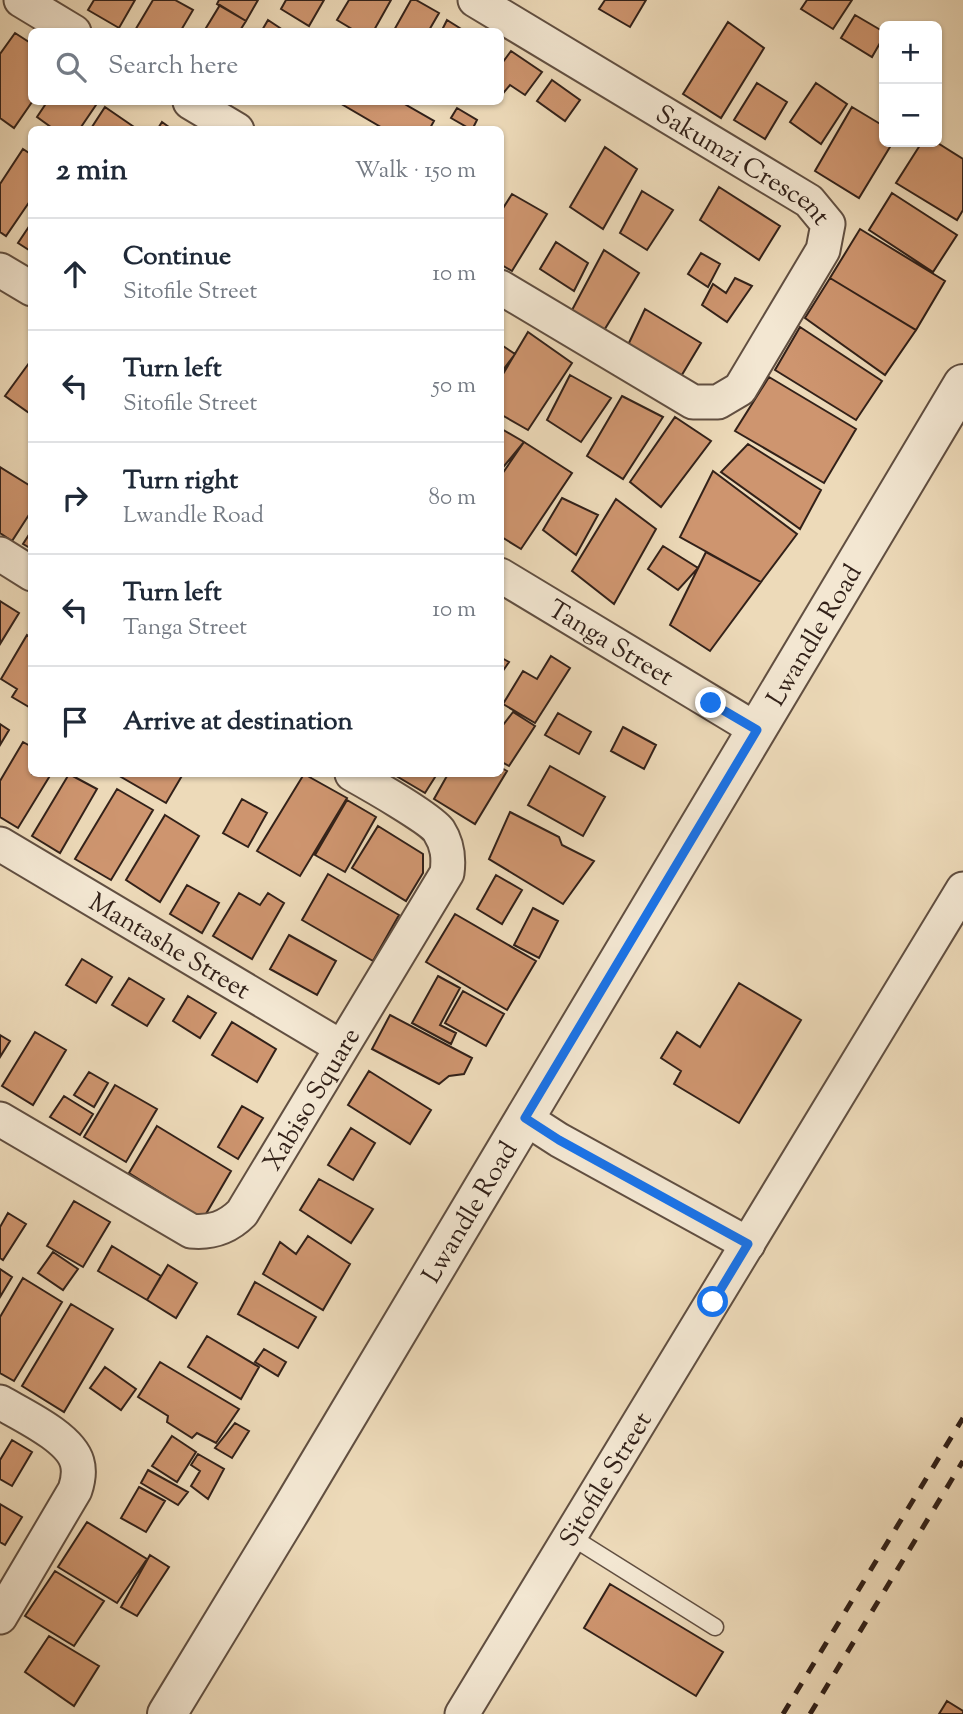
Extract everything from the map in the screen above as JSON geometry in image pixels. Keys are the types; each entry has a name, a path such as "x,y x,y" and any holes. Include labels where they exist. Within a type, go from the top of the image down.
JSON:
{"street":[{"path":"21,0 67,28"},
{"name":"Sakumzi Crescent","path":"475,0 809,201 828,224 823,250 740,389 718,402 693,402 504,289"},
{"path":"195,105 230,126"},
{"name":"Lwandle Road","path":"167,1714 963,384"},
{"path":"0,554 28,572"},
{"name":"Tanga Street","path":"504,577 757,730"},
{"name":"Xabiso Square","path":"0,1119 191,1231 204,1232 222,1228 234,1221 242,1213 447,873 447,848 435,825 357,777"},
{"name":"Mantashe Street","path":"0,844 341,1047"},
{"name":"Sitofile Street","path":"462,1714 963,890"},
{"path":"525,1118 559,1140 748,1244"},
{"path":"0,1402 59,1438 72,1451 78,1464 79,1477 75,1490 0,1617"}],"lane":[{"path":"570,1536 715,1627"}],"building":[{"path":"94,0 135,0 119,28 88,10"},
{"path":"153,0 175,0 193,10 182,28 136,28"},
{"path":"219,0 258,0 246,21 217,4"},
{"path":"286,0 324,0 309,26 281,9"},
{"path":"349,0 391,0 375,28 350,28 337,20"},
{"path":"411,0 416,0 439,13 430,28 395,28"},
{"path":"605,0 646,0 630,27 599,9"},
{"path":"807,0 852,0 833,29 801,9"},
{"path":"220,5 246,21 242,28 206,28"},
{"path":"855,15 879,29 879,45 872,57 841,38"},
{"path":"268,20 280,28 263,28"},
{"path":"447,20 460,28 443,28"},
{"path":"728,22 764,48 721,118 683,94"},
{"path":"15,33 28,41 30,105 14,128 0,118 0,54"},
{"path":"511,51 542,72 525,95 510,85 504,92 504,61"},
{"path":"552,80 580,100 565,121 537,101"},
{"path":"757,83 787,102 765,139 734,120"},
{"path":"816,83 847,104 821,144 790,122"},
{"path":"45,105 96,105 82,126 49,126 37,117"},
{"path":"343,105 406,105 434,121 431,126 379,126"},
{"path":"105,107 133,126 93,126"},
{"path":"852,107 879,123 879,147 890,147 859,198 815,171"},
{"path":"457,108 477,120 474,126 465,126 451,118"},
{"path":"942,146 963,159 963,210 957,220 896,183 919,147"},
{"path":"605,147 637,169 603,229 570,207"},
{"path":"23,149 28,152 28,204 6,236 0,232 0,184"},
{"path":"719,187 780,226 759,260 700,220"},
{"path":"642,191 673,210 647,250 620,233"},
{"path":"892,193 957,235 933,272 869,230"},
{"path":"512,194 547,214 512,271 504,266 504,207"},
{"path":"28,228 28,249 18,243"},
{"path":"860,229 945,281 916,330 830,278"},
{"path":"556,242 588,263 574,291 540,269"},
{"path":"604,250 639,273 603,332 571,312"},
{"path":"701,253 720,264 708,287 688,274"},
{"path":"735,278 752,286 727,322 702,305 713,284 726,293"},
{"path":"830,278 916,330 885,375 805,318"},
{"path":"645,309 701,343 680,378 628,345"},
{"path":"800,327 882,381 856,420 775,370"},
{"path":"528,332 572,363 528,430 504,416 504,372"},
{"path":"504,347 515,354 504,369"},
{"path":"28,364 28,412 5,396"},
{"path":"570,375 611,398 581,442 547,420"},
{"path":"769,377 856,429 824,483 735,431"},
{"path":"622,396 663,417 623,479 587,456"},
{"path":"675,417 711,441 661,507 630,482"},
{"path":"504,430 524,442 504,466"},
{"path":"524,442 572,473 521,549 504,538 504,471"},
{"path":"748,444 821,490 800,529 721,472"},
{"path":"0,467 28,484 28,516 12,541 0,533"},
{"path":"713,471 797,534 761,582 680,537"},
{"path":"562,498 598,515 576,555 543,530"},
{"path":"616,499 656,529 614,604 572,571"},
{"path":"663,546 698,568 678,590 648,569"},
{"path":"706,552 761,582 710,651 670,625"},
{"path":"0,601 19,613 0,644"},
{"path":"28,636 28,706 12,697 17,689 1,679"},
{"path":"551,656 570,668 535,723 504,702 523,671 537,679"},
{"path":"513,712 535,726 509,766 504,763 504,724"},
{"path":"558,713 591,732 579,754 545,735"},
{"path":"0,724 9,730 0,745"},
{"path":"623,727 656,745 644,769 611,751"},
{"path":"23,742 28,745 28,777 49,777 18,828 0,817 0,781"},
{"path":"550,766 605,797 583,836 528,805"},
{"path":"67,777 75,777 97,789 60,853 32,836"},
{"path":"121,777 181,777 166,803"},
{"path":"302,777 309,777 347,798 300,876 257,851"},
{"path":"398,777 435,777 425,793"},
{"path":"446,777 503,777 475,824 434,799"},
{"path":"117,789 153,810 111,880 75,859"},
{"path":"242,799 267,813 248,847 223,833"},
{"path":"347,800 376,817 345,872 315,855"},
{"path":"510,812 559,837 562,845 594,861 563,904 489,859"},
{"path":"165,815 199,836 160,902 126,880"},
{"path":"378,826 423,854 423,873 406,901 352,868"},
{"path":"328,874 399,915 373,961 302,920"},
{"path":"496,875 522,890 502,924 477,909"},
{"path":"187,885 219,903 202,933 170,914"},
{"path":"239,893 260,905 268,893 284,903 252,959 213,936"},
{"path":"533,908 558,921 539,958 514,945"},
{"path":"455,914 536,961 507,1010 426,962"},
{"path":"289,935 336,961 317,995 270,969"},
{"path":"82,959 112,977 96,1003 66,985"},
{"path":"438,976 460,988 440,1025 456,1033 451,1044 412,1023"},
{"path":"129,978 164,999 147,1026 112,1005"},
{"path":"739,983 801,1020 739,1123 674,1084 681,1071 661,1058 677,1032 700,1047"},
{"path":"463,991 504,1014 486,1046 445,1023"},
{"path":"188,996 216,1013 200,1038 173,1021"},
{"path":"390,1015 472,1058 464,1074 449,1076 439,1084 372,1049"},
{"path":"232,1022 276,1049 257,1082 212,1055"},
{"path":"35,1032 66,1050 33,1105 2,1086"},
{"path":"0,1035 10,1041 0,1057"},
{"path":"369,1071 431,1110 410,1144 348,1105"},
{"path":"89,1072 108,1083 94,1107 74,1095"},
{"path":"115,1085 157,1109 126,1162 84,1137"},
{"path":"64,1096 93,1114 80,1135 50,1117"},
{"path":"242,1106 263,1118 238,1159 218,1147"},
{"path":"157,1126 231,1171 203,1219 129,1173"},
{"path":"351,1128 375,1143 353,1180 328,1165"},
{"path":"319,1179 373,1209 351,1243 300,1210"},
{"path":"74,1201 110,1222 83,1267 47,1246"},
{"path":"8,1213 26,1224 3,1260 0,1258 0,1227"},
{"path":"308,1236 350,1264 323,1310 263,1274 280,1242 296,1254"},
{"path":"112,1246 161,1276 147,1300 98,1271"},
{"path":"53,1252 78,1269 63,1290 38,1273"},
{"path":"168,1265 197,1283 176,1318 147,1300"},
{"path":"0,1269 12,1277 0,1297"},
{"path":"23,1278 62,1302 14,1381 0,1373 0,1317"},
{"path":"255,1282 316,1317 298,1348 238,1314"},
{"path":"71,1304 113,1329 64,1412 22,1386"},
{"path":"207,1336 259,1367 241,1399 188,1367"},
{"path":"264,1349 286,1362 278,1376 255,1362"},
{"path":"160,1362 239,1409 216,1443 197,1433 192,1438 167,1422 168,1416 138,1397"},
{"path":"105,1367 136,1389 121,1410 90,1388"},
{"path":"235,1423 249,1431 232,1458 215,1448"},
{"path":"172,1436 196,1452 177,1482 152,1466"},
{"path":"12,1440 32,1452 12,1486 0,1479 0,1460"},
{"path":"198,1454 224,1469 208,1499 191,1486 200,1471 191,1465"},
{"path":"148,1470 188,1492 178,1505 141,1483"},
{"path":"139,1487 165,1501 146,1532 121,1518"},
{"path":"0,1504 22,1517 5,1545 0,1542"},
{"path":"87,1522 147,1559 117,1603 58,1567"},
{"path":"150,1555 169,1567 137,1616 121,1607"},
{"path":"55,1571 104,1601 74,1646 25,1616"},
{"path":"610,1584 723,1652 696,1696 584,1628"},
{"path":"49,1636 99,1666 74,1706 25,1672"},
{"path":"947,1701 963,1711 963,1714 939,1714"}],"railway":[{"path":"783,1714 963,1418"},
{"path":"810,1714 963,1461"}],"route":[{"path":"711,703 757,730 525,1118 559,1140 748,1244 713,1302"}]}
